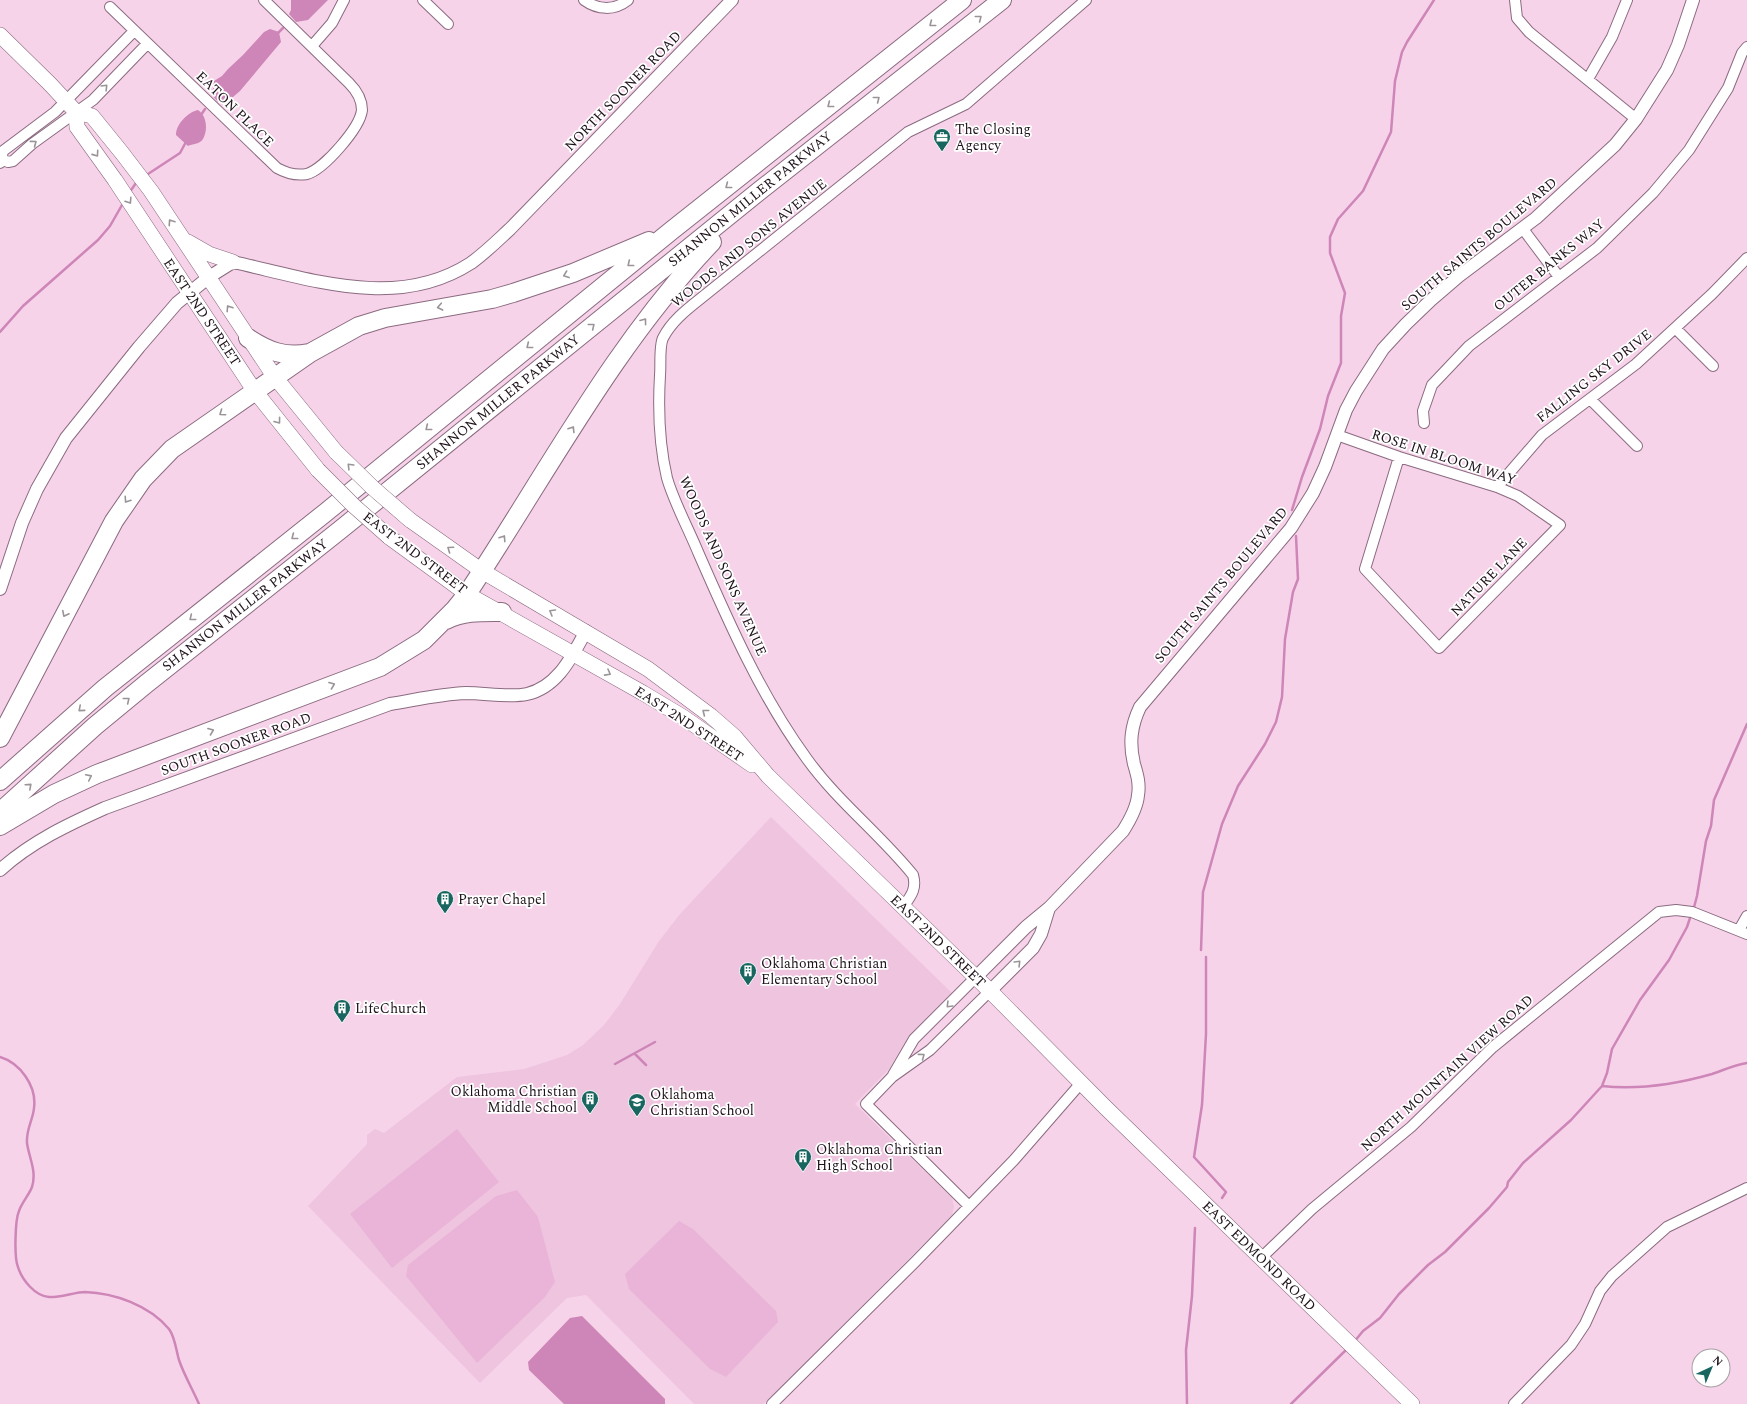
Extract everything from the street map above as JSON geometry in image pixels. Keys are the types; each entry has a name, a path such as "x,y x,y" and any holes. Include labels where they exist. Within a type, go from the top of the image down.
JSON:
{"highway":[{"name":"SHANNON MILLER PARKWAY","path":"0,781 105,688 319,518 671,231 962,0"},
{"name":"SHANNON MILLER PARKWAY","path":"0,812 95,726 135,693 340,530 758,192 1002,0"},
{"path":"0,826 54,794 97,774 380,667 424,640 444,621 467,594 609,372 640,327 688,267 758,192"},
{"path":"0,738 114,521 129,497 152,469 172,449 274,376 310,353 359,326 384,318 492,298 535,286 602,261 671,231"},
{"path":"248,338 275,352 298,355 310,353"},
{"path":"444,621 456,615 469,612 502,612"}],"main road":[{"name":"EAST 2ND STREET","path":"0,35 76,112 92,116 151,191 274,376 336,452 373,488 410,520 482,571"},
{"name":"EAST 2ND STREET","path":"76,112 77,127 119,186 254,390 318,470 354,506 389,538 467,594 502,612 683,717 725,748 768,776"},
{"path":"183,240 209,254 232,262"},
{"path":"482,571 586,631"},
{"name":"EAST 2ND STREET","path":"586,631 648,669 711,716 734,737 768,776 976,977 1106,1108"},
{"name":"EAST EDMOND ROAD","path":"1106,1108 1412,1404"}],"street":[{"name":"EATON PLACE","path":"110,7 277,168 285,172 299,175 305,174 316,170 326,162 349,136 361,116 362,110 360,98 349,83 264,0"},
{"path":"312,46 332,23 344,0"},
{"path":"423,0 448,24"},
{"path":"584,0 596,7 609,8 622,4 628,0"},
{"name":"NORTH SOONER ROAD","path":"232,262 351,287 379,289 400,288 421,284 447,275 471,263 489,248 535,203 732,0"},
{"name":"WOODS AND SONS AVENUE","path":"903,907 913,894 916,884 913,875 840,797 808,760 789,732 766,695 720,603 680,509 668,479 662,450 658,406 662,339 682,313 908,132 966,104 1086,0"},
{"path":"1515,0 1517,18 1529,32 1636,119"},
{"path":"1588,79 1612,37 1627,0"},
{"name":"SOUTH SAINTS BOULEVARD","path":"892,1077 914,1039 1026,928 1049,908 1123,832 1131,819 1138,794 1138,780 1130,741 1134,718 1140,707 1291,528 1313,493 1325,467 1346,410 1368,371 1383,350 1406,324 1459,276 1523,229 1574,185 1610,150 1636,119 1667,70 1678,45 1693,0"},
{"path":"134,31 55,112 3,151 1,162 13,161 28,147 93,100 147,44"},
{"name":"OUTER BANKS WAY","path":"1424,423 1423,411 1432,385 1469,346 1597,248 1653,193 1685,156 1728,88 1742,53 1747,47"},
{"path":"1523,229 1559,277"},
{"name":"FALLING SKY DRIVE","path":"1496,487 1542,435 1636,364 1712,294 1747,258"},
{"path":"0,590 22,523 37,489 62,444 81,418 177,303 209,277 232,262"},
{"path":"1675,328 1713,366"},
{"path":"1590,399 1637,446"},
{"name":"ROSE IN BLOOM WAY","path":"1337,435 1399,457 1496,487 1518,496 1560,525"},
{"name":"NATURE LANE","path":"1399,457 1365,569 1439,648 1560,525"},
{"name":"SOUTH SOONER ROAD","path":"0,870 33,844 64,826 105,808 390,704 432,696 466,693 527,694 544,687 562,671 574,654 586,631"},
{"name":"SOUTH SAINTS BOULEVARD","path":"968,1206 866,1104 892,1077 930,1050 1033,948 1041,934 1049,908"},
{"name":"NORTH MOUNTAIN VIEW ROAD","path":"1261,1258 1312,1209 1411,1127 1493,1048 1659,912 1676,910 1692,912 1743,932"},
{"path":"1743,932 1747,916"},
{"path":"772,1404 1014,1160 1081,1083"},
{"path":"1514,1404 1571,1345 1586,1324 1600,1291 1612,1276 1667,1227 1747,1188"}],"shaded area":[{"path":"291,0 328,0 308,20 296,22 289,14 291,10"},
{"path":"270,29 279,32 281,42 240,91 233,97 218,102 212,95 214,81 222,76 264,32"},
{"path":"198,110 205,119 206,132 200,142 188,146 176,135 178,127 183,119 190,113"},
{"name":"Oklahoma Christian School","path":"771,817 952,993 904,1044 889,1069 855,1104 952,1198 954,1207 952,1215 783,1386 763,1404 694,1404 586,1295 567,1298 480,1383 308,1206 367,1144 367,1135 375,1129 384,1133 457,1077 524,1069 567,1055 583,1045 604,1025 620,1004 659,941 680,914"},
{"path":"457,1129 499,1182 392,1268 350,1214"},
{"path":"517,1190 538,1217 555,1282 545,1297 477,1363 406,1276 408,1265 496,1196"},
{"path":"679,1221 693,1229 776,1311 778,1322 726,1377 710,1369 629,1289 625,1274"},
{"path":"582,1316 665,1399 665,1404 564,1404 529,1370 528,1362 570,1318"}],"waterway":[{"path":"1292,510 1302,477 1320,429 1328,396 1341,363 1341,316 1345,293 1330,253 1330,237 1338,219 1363,191 1391,132 1395,81 1402,52 1434,0"},
{"path":"278,33 283,28"},
{"path":"201,115 205,109"},
{"path":"148,174 180,153 187,140"},
{"path":"129,193 136,183"},
{"path":"0,332 23,306 98,240 110,226 122,205"},
{"path":"1201,950 1203,892 1222,824 1238,786 1265,744 1276,722 1282,697 1285,639 1293,592 1298,579 1296,536"},
{"path":"1693,911 1706,841 1711,826 1714,800 1747,724"},
{"path":"1354,1342 1363,1331 1380,1318 1399,1294 1428,1265 1445,1252 1489,1208 1507,1187 1508,1182 1523,1163 1571,1120 1602,1086 1607,1073 1612,1049 1640,1000 1669,960 1687,927 1691,915"},
{"path":"1206,957 1206,1034 1202,1105 1194,1157 1226,1192 1222,1198"},
{"path":"615,1064 655,1042"},
{"path":"635,1054 646,1065"},
{"path":"0,1057 14,1064 26,1076 33,1092 34,1100 34,1108 27,1138 34,1175 31,1190 19,1211 16,1230 17,1262 20,1272 26,1282 39,1294 44,1296 53,1297 81,1292 96,1293 119,1298 152,1313 171,1332 181,1366 199,1404"},
{"path":"1602,1086 1644,1087 1685,1081 1747,1063"},
{"path":"1187,1404 1186,1350 1192,1296 1195,1228"},
{"path":"1291,1404 1348,1348"}],"place":[{"name":"The Closing Agency","path":"942,152"},
{"name":"Prayer Chapel","path":"445,914"},
{"name":"Oklahoma Christian Elementary School","path":"748,986"},
{"name":"LifeChurch","path":"342,1023"},
{"name":"Oklahoma Christian Middle School","path":"590,1114"},
{"name":"Oklahoma Christian School","path":"637,1117"},
{"name":"Oklahoma Christian High School","path":"803,1172"}]}
